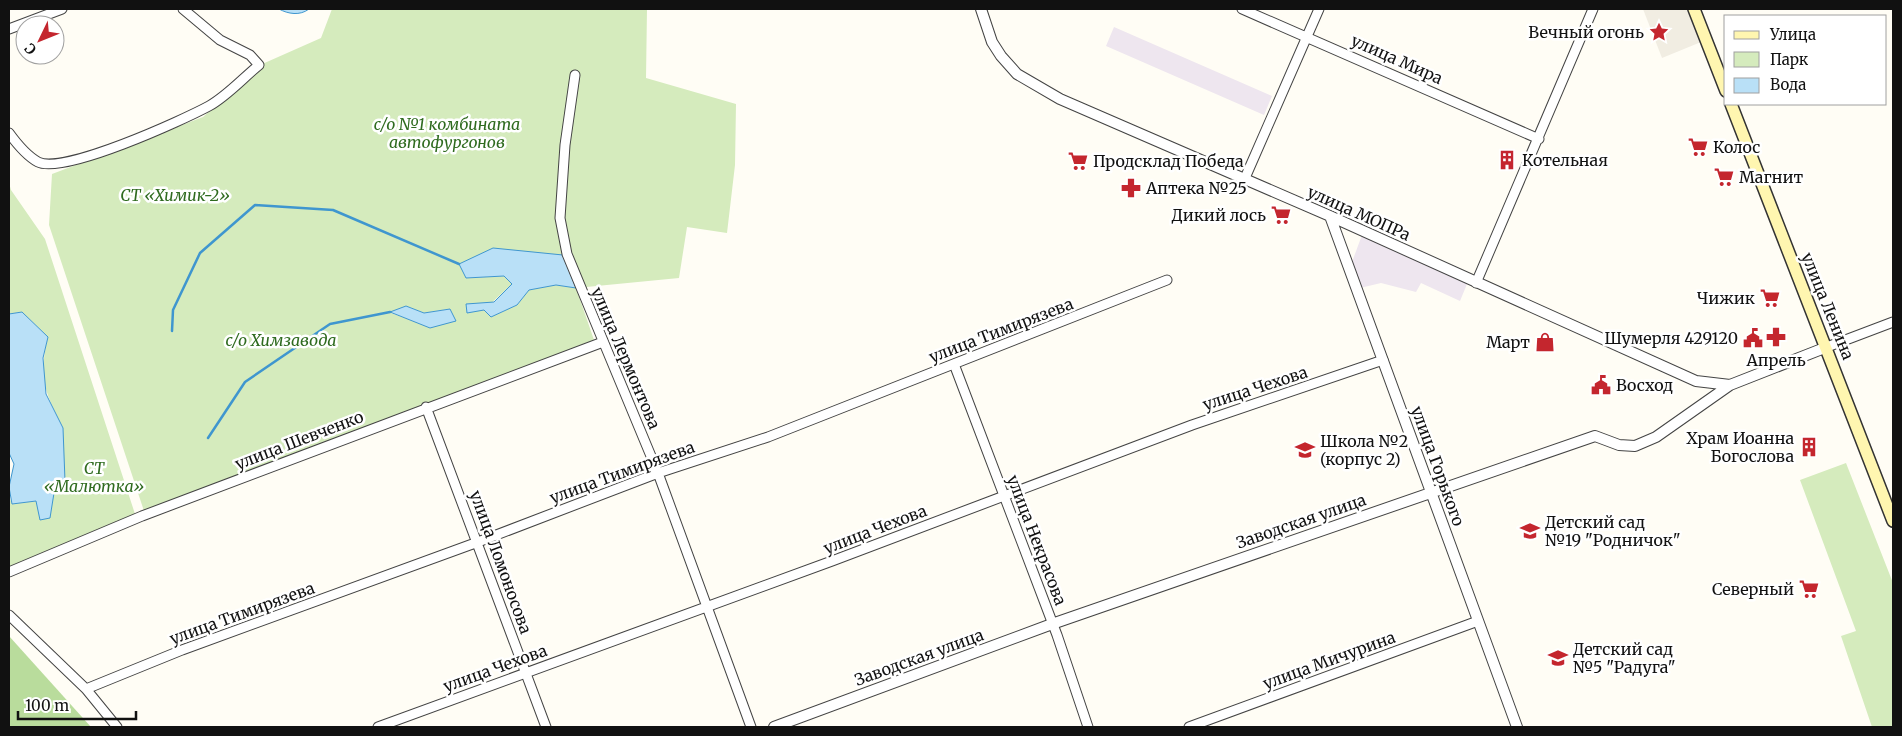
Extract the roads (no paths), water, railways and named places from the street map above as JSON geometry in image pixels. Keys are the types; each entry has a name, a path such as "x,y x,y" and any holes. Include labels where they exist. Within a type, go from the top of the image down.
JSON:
{"main road":[{"path":"1694,9 1724,86"},
{"name":"улица Ленина","path":"1731,105 1893,521"}],"street":[{"path":"9,29 62,9"},
{"path":"9,133 18,146 40,163 71,163 171,125 211,105 259,64 250,55 220,40 183,9"},
{"name":"улица МОПРа","path":"981,9 992,42 1017,74 1060,99 1245,178 1476,283 1668,366 1696,381 1730,385"},
{"name":"улица Мира","path":"1242,9 1306,35 1539,139"},
{"path":"1245,178 1318,9"},
{"path":"1476,283 1593,9"},
{"name":"улица Лермонтова","path":"575,75 565,145 560,218 567,254 658,474 751,727"},
{"name":"улица Горького","path":"1330,216 1517,727"},
{"name":"улица Тимирязева","path":"86,689 182,650 658,474 768,437 1167,280"},
{"path":"1827,347 1893,322"},
{"name":"улица Шевченко","path":"9,572 151,513 603,342"},
{"name":"Заводская улица","path":"774,727 1052,624 1431,491 1595,436 1619,445 1634,446 1656,437 1730,385 1827,347"},
{"name":"улица Чехова","path":"378,727 396,724 525,672 1192,425 1383,360"},
{"name":"улица Некрасова","path":"954,364 1052,624 1088,727"},
{"name":"улица Ломоносова","path":"426,408 546,727"},
{"path":"9,615 86,689 118,727"},
{"name":"улица Мичурина","path":"1189,727 1478,621"}],"water":[{"path":"279,9 309,9 302,13 294,14"},
{"path":"493,248 563,255 576,288 556,285 529,290 517,305 491,317 484,310 467,313 466,304 494,302 512,284 504,276 466,278 459,264"},
{"path":"406,306 424,313 450,309 456,321 430,328 390,312"},
{"path":"22,312 48,337 43,358 46,394 63,428 65,481 54,493 50,518 40,520 36,501 12,504 9,487 14,464 9,453 9,314"}],"waterway":[{"path":"172,331 173,310 200,253 255,205 333,210 459,264"},
{"path":"208,438 245,382 330,324 390,312"}],"place":[{"name":"Вечный огонь","path":"1659,32"},
{"name":"Колос","path":"1698,147"},
{"name":"Котельная","path":"1507,160"},
{"name":"Продсклад Победа","path":"1078,161"},
{"name":"Магнит","path":"1724,177"},
{"name":"Аптека №25","path":"1131,188"},
{"name":"Дикий лось","path":"1281,215"},
{"name":"Чижик","path":"1770,298"},
{"name":"Апрель","path":"1776,337"},
{"name":"Шумерля 429120","path":"1753,338"},
{"name":"Март","path":"1545,342"},
{"name":"Восход","path":"1601,385"},
{"name":"Храм Иоанна Богослова","path":"1809,447"},
{"name":"Школа №2 (корпус 2)","path":"1305,450"},
{"name":"Детский сад №19 \"Родничок\"","path":"1530,531"},
{"name":"Северный","path":"1809,589"},
{"name":"Детский сад №5 \"Радуга\"","path":"1558,658"}],"park label":[{"name":"с/о №1 комбината автофургонов","path":"447,133"},
{"name":"СТ «Химик-2»","path":"175,195"},
{"name":"с/о Химзавода","path":"281,340"},
{"name":"СТ «Малютка»","path":"94,477"}]}
